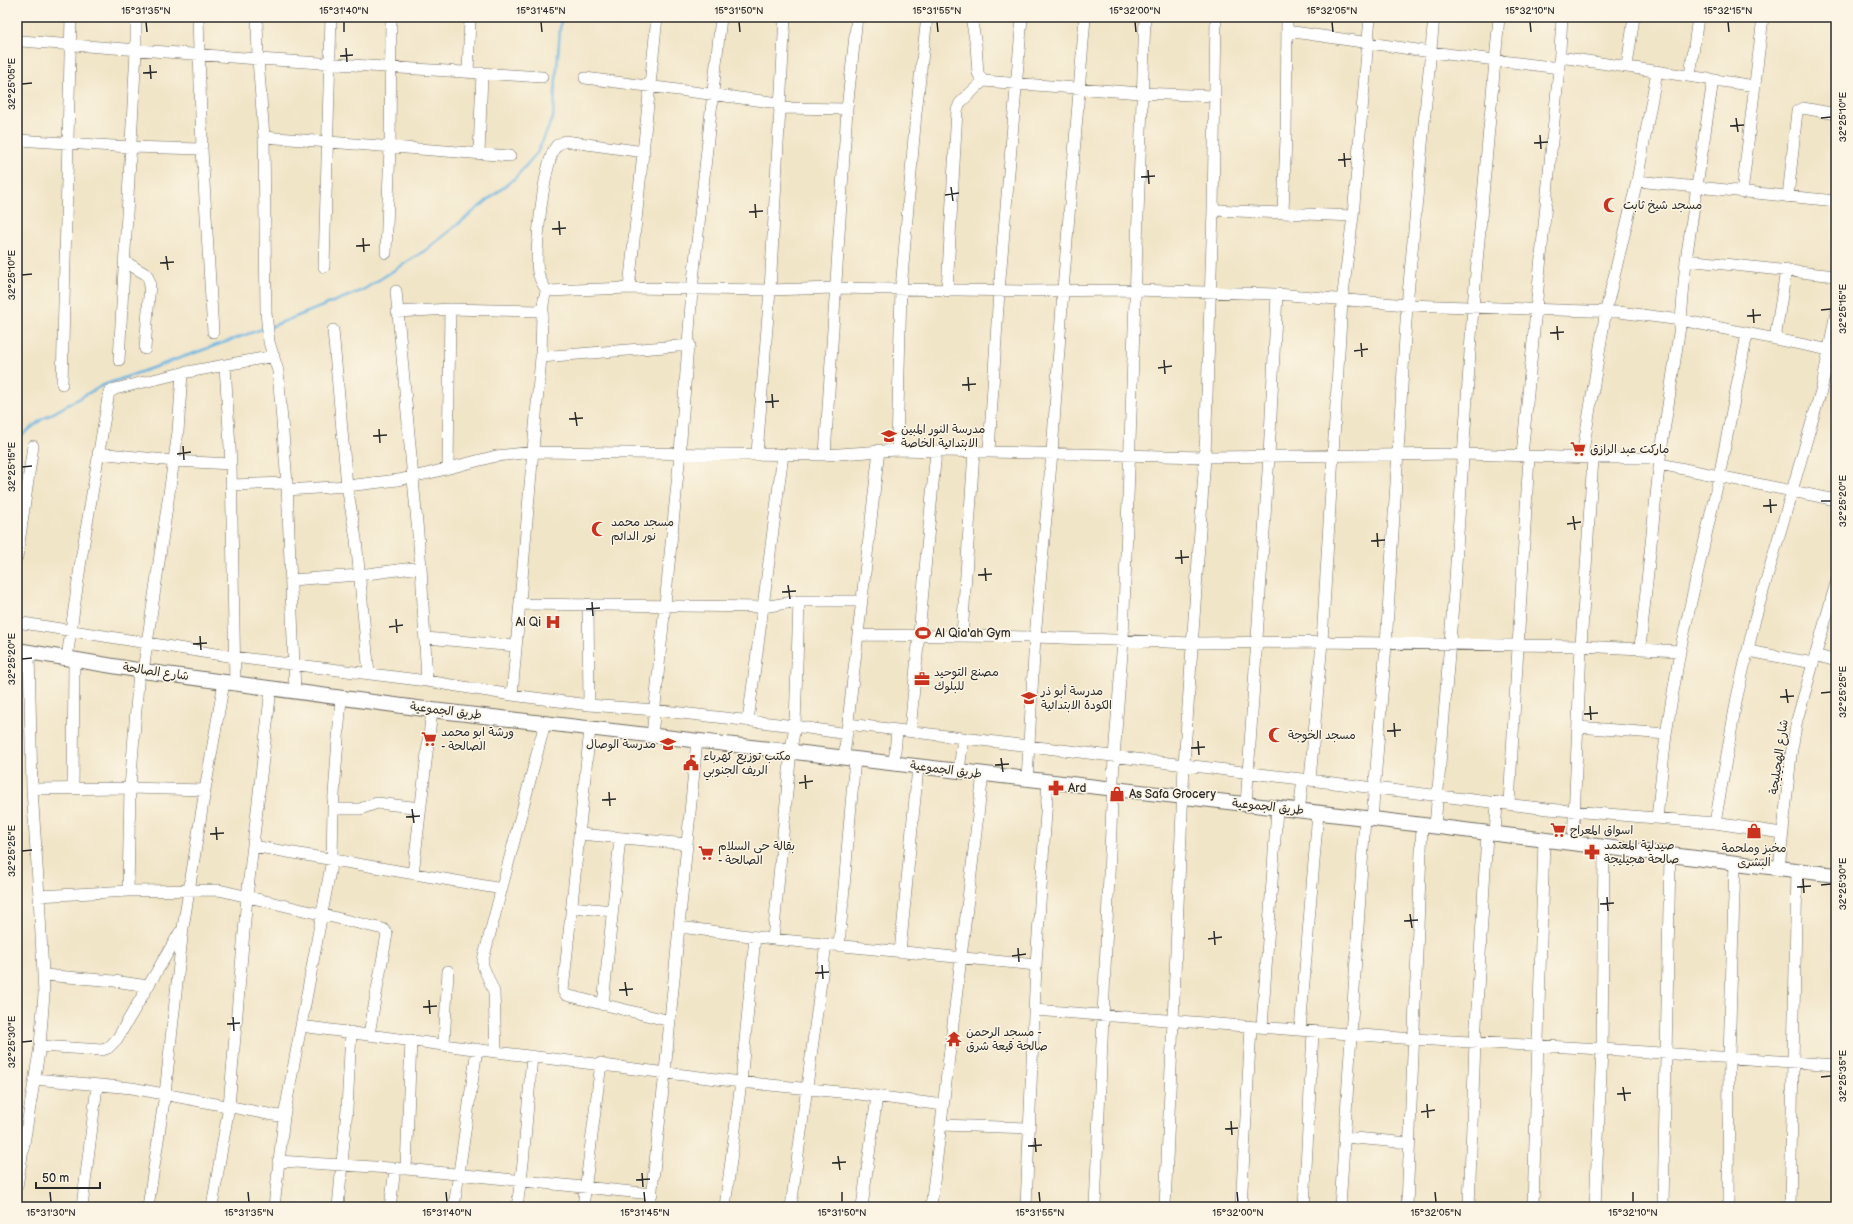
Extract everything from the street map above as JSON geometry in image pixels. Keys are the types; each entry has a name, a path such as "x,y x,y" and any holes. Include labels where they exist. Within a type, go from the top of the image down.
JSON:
{"main road":[{"name":"شارع الصالحة","path":"23,651 295,692"},
{"name":"طريق الجموعية","path":"295,692 590,729 791,750 959,772 1369,818 1604,848 1836,875"}],"street":[{"path":"62,384 71,17"},
{"path":"119,360 136,51 136,17"},
{"path":"198,17 202,149 213,332"},
{"path":"256,17 264,137 266,312 269,342 278,371 287,486 295,692"},
{"path":"324,267 331,17"},
{"path":"386,253 390,147 391,17"},
{"path":"468,72 470,17"},
{"path":"629,288 657,17"},
{"path":"652,736 656,710 690,345 692,290 721,17"},
{"path":"757,453 770,290 785,17"},
{"path":"825,455 834,288 847,109 857,17"},
{"path":"897,450 901,289 916,113 927,17"},
{"path":"970,17 976,45 978,73 983,81"},
{"path":"989,451 999,291 1022,17"},
{"path":"1027,780 1035,637 1052,453 1063,290 1085,17"},
{"path":"1095,1207 1114,758 1123,640 1134,290 1145,17"},
{"path":"1165,1207 1182,797 1205,457 1209,292 1213,210 1216,17"},
{"path":"1283,212 1287,17"},
{"path":"1299,811 1306,779 1322,642 1342,301 1352,216 1370,17"},
{"path":"1340,1207 1350,1034 1369,818 1375,788 1386,645 1407,305 1434,17"},
{"path":"1407,1207 1414,1039 1428,826 1437,795 1450,645 1473,307 1499,17"},
{"path":"1509,804 1519,645 1526,456 1536,308 1560,57 1562,17"},
{"path":"1627,66 1634,17"},
{"path":"1690,76 1698,17"},
{"path":"1742,193 1763,17"},
{"path":"1287,31 1496,61 1559,68"},
{"path":"21,42 329,64 542,77"},
{"path":"1560,57 1755,86"},
{"path":"1573,844 1587,457 1606,310 1637,181 1657,71"},
{"path":"479,154 482,73"},
{"path":"585,78 650,88 713,94 779,105 847,109"},
{"path":"1640,648 1660,461 1681,320 1686,260 1713,80"},
{"path":"947,291 957,110 960,103 983,81 1141,93 1214,96"},
{"path":"1788,197 1798,111 1803,108 1836,112"},
{"path":"264,137 510,156"},
{"path":"17,140 130,147 202,149"},
{"path":"547,291 540,279 538,271 537,234 544,183 553,151 557,145 565,141 644,152"},
{"path":"1637,181 1697,186 1742,193 1836,201"},
{"path":"1213,210 1352,216"},
{"path":"1686,260 1836,276"},
{"path":"124,261 147,275 150,283 145,349"},
{"path":"1774,339 1786,270"},
{"path":"547,291 629,288 692,290 834,288 947,291 1134,290 1277,294 1342,301 1407,305 1606,310 1681,320 1830,350"},
{"path":"396,291 421,567 426,638 427,682"},
{"path":"512,695 541,357 542,311 545,293 547,291"},
{"path":"1246,805 1269,456 1277,294"},
{"path":"397,312 450,309 542,311"},
{"path":"448,468 450,309"},
{"path":"1715,824 1733,716 1748,651 1761,597 1822,387 1836,312"},
{"path":"333,330 347,486 356,539 369,674"},
{"path":"1657,818 1666,734 1680,651 1747,334"},
{"path":"541,357 690,345"},
{"path":"73,789 71,630 98,453 109,392 182,373 274,356"},
{"path":"148,1207 165,1094 183,928 205,790 234,657 232,485 225,365"},
{"path":"128,891 130,788 141,670 174,461 180,415 182,373"},
{"path":"17,557 33,446"},
{"path":"839,946 849,758 848,729 861,601 879,450"},
{"path":"232,485 347,486 412,477 496,456 533,452 757,453 825,455 879,450 897,450 1129,454 1205,457 1463,454 1587,457 1660,461 1718,476 1836,500"},
{"path":"910,731 936,451"},
{"path":"962,636 974,451"},
{"path":"98,453 174,461 231,464"},
{"path":"748,721 783,454"},
{"path":"291,580 359,576 421,567"},
{"name":"شارع الهجيليجة","path":"1779,869 1782,833 1796,727 1836,583"},
{"path":"520,604 763,607 799,601 861,601"},
{"path":"773,939 791,750 795,726 799,601"},
{"path":"588,604 589,705"},
{"path":"17,622 234,657 369,674 589,705 656,710 795,726 910,731 1029,745 1114,758 1306,779 1509,804 1715,824 1782,833"},
{"path":"858,635 1035,637 1192,643 1322,642 1386,645 1581,646 1680,651"},
{"path":"426,638 516,646"},
{"path":"17,1186 40,1046 44,975 23,651"},
{"path":"1748,651 1836,661"},
{"path":"212,1207 229,1106 247,896 271,689"},
{"path":"274,1207 284,1117 314,947 332,860 333,809 340,697"},
{"path":"413,874 432,710"},
{"path":"496,1052 494,992 483,966 483,960 545,723"},
{"path":"1578,727 1666,734"},
{"path":"590,729 563,991 566,995 670,1021"},
{"path":"894,764 897,730"},
{"path":"959,772 963,738"},
{"path":"650,1207 680,927 697,740"},
{"path":"900,952 918,767"},
{"path":"931,1207 983,774"},
{"path":"1026,1207 1036,965 1048,782"},
{"path":"32,790 130,788 205,790"},
{"path":"1469,1207 1475,1042 1491,834 1496,802"},
{"path":"333,809 360,809 377,803 421,808"},
{"path":"1241,1207 1256,1027 1277,808"},
{"path":"1300,1030 1318,813"},
{"path":"580,834 687,844"},
{"path":"603,1005 620,838"},
{"path":"1533,1207 1544,840"},
{"path":"253,846 502,889"},
{"path":"1595,1207 1602,1049 1604,848"},
{"path":"1663,1207 1670,856"},
{"path":"1728,1207 1729,1057 1735,863"},
{"path":"1790,1207 1797,871"},
{"path":"39,896 128,891 219,890 378,927 386,932 369,1034"},
{"path":"572,907 613,911"},
{"path":"680,927 773,939 1036,965"},
{"path":"40,1046 102,1050 108,1048 117,1039 183,928"},
{"path":"725,1207 741,1082 755,937"},
{"path":"791,1207 805,1088 826,944"},
{"path":"444,1044 448,971"},
{"path":"44,975 114,981 148,986"},
{"path":"1035,1010 1414,1039 1602,1049 1836,1065"},
{"path":"301,1026 496,1052 601,1063 741,1082 877,1096 943,1105"},
{"path":"338,1207 347,1109 351,1032"},
{"path":"1304,1207 1313,1032"},
{"path":"390,1207 401,1169 411,1040"},
{"path":"454,1207 477,1049"},
{"path":"517,1207 521,1181 532,1056"},
{"path":"583,1207 587,1188 601,1063"},
{"path":"35,1079 97,1086 132,1088 284,1117"},
{"path":"82,1207 97,1086"},
{"path":"862,1207 877,1096"},
{"path":"941,1124 1029,1128"},
{"path":"1344,1137 1409,1143"},
{"path":"278,1161 459,1174 652,1194"}],"waterway":[{"path":"17,21 18,17"},
{"path":"270,327 363,290 426,250 515,178 537,153 553,118 561,17"},
{"path":"17,439 41,420 101,386 265,328"}],"place":[{"name":"مسجد شيخ ثابت","path":"1611,205"},
{"name":"مدرسة النور المبين الابتدائية الخاصة","path":"889,436"},
{"name":"ماركت عبد الرازق","path":"1578,449"},
{"name":"مسجد محمد نور الدائم","path":"599,529"},
{"name":"Al Qi","path":"553,622"},
{"name":"Al Qia'ah Gym","path":"923,633"},
{"name":"مصنع التوحيد للبلوك","path":"922,679"},
{"name":"مدرسة أبو ذر الكودة الابتدائية","path":"1029,698"},
{"name":"مسجد الخوجة","path":"1276,735"},
{"name":"ورشة ابو محمد - الصالحة","path":"429,739"},
{"name":"مدرسة الوصال","path":"668,744"},
{"name":"مكتب توزيع كهرباء الريف الجنوبي","path":"691,763"},
{"name":"Ard","path":"1056,788"},
{"name":"As Safa Grocery","path":"1117,794"},
{"name":"اسواق المعراج","path":"1558,830"},
{"name":"مخبز وملحمة البشرى","path":"1754,831"},
{"name":"صيدلية المعتمد صالحة هجيليجة","path":"1592,852"},
{"name":"بقالة حي السلام - الصالحة","path":"706,853"},
{"name":"مسجد الرحمن - صالحة قيعة شرق","path":"954,1039"}]}
